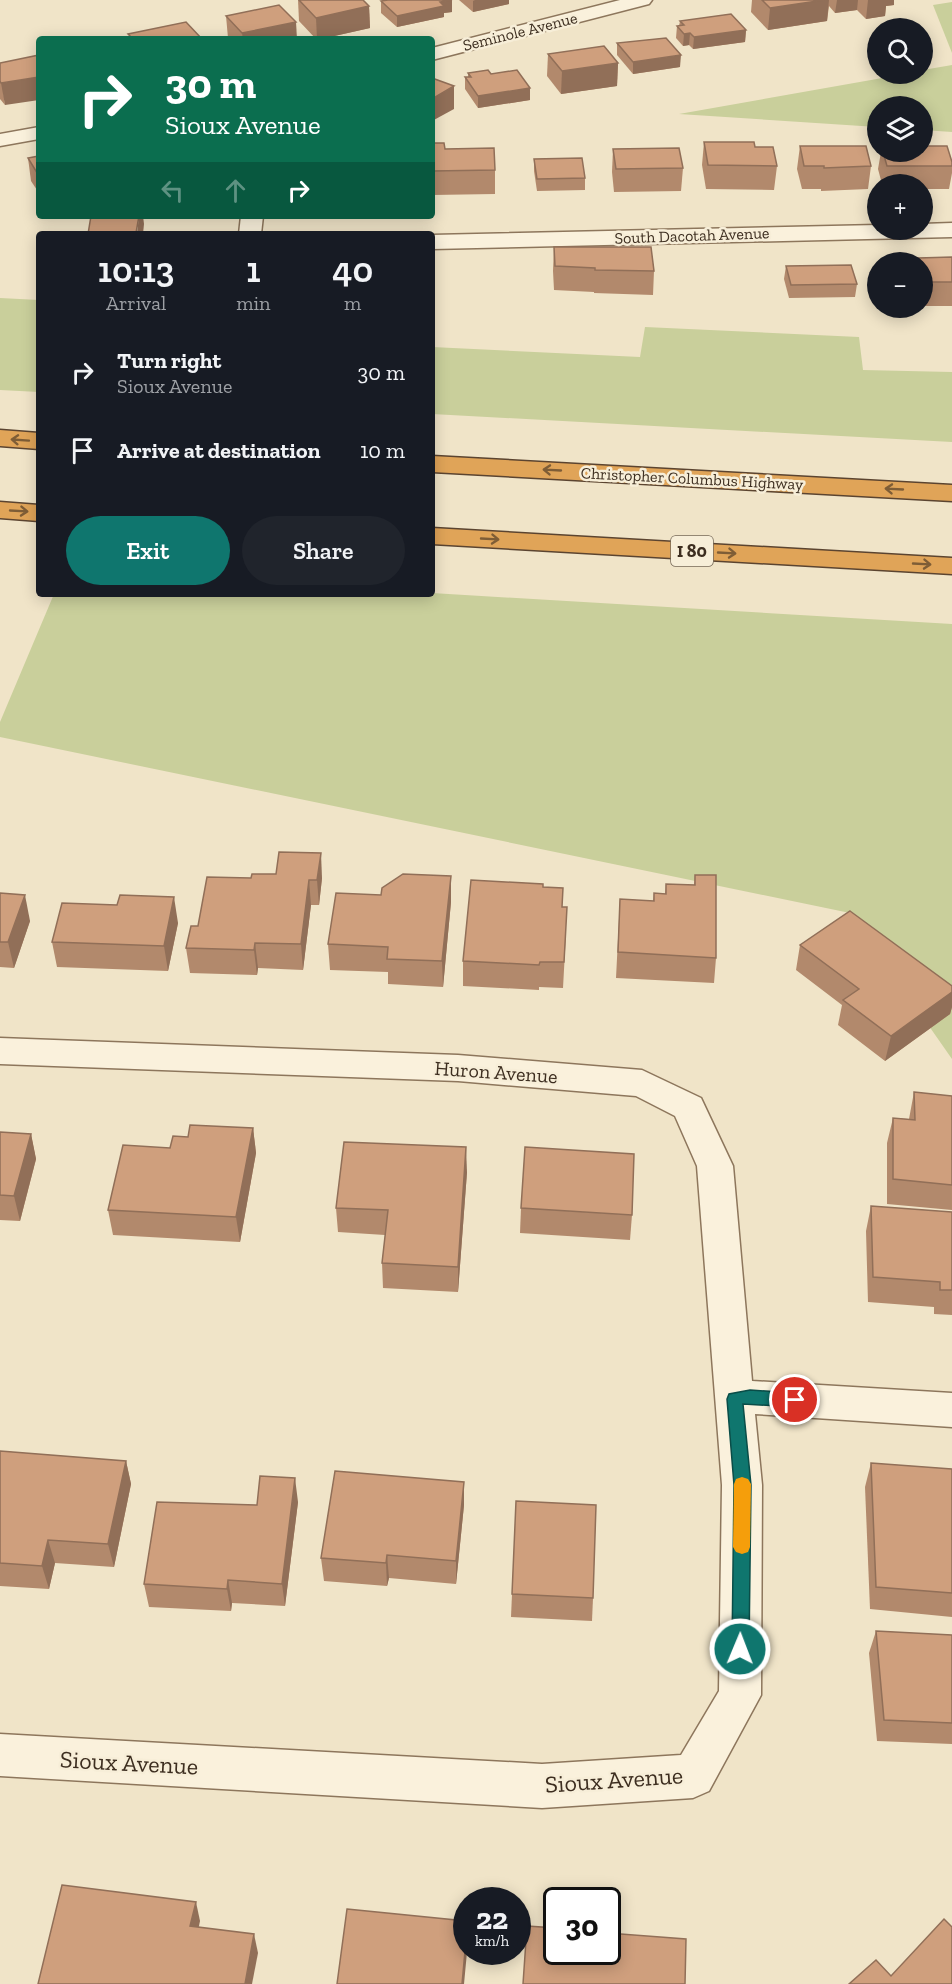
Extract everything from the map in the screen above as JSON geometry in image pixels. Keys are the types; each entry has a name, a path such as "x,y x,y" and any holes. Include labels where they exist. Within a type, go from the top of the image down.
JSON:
{"highway":[{"path":"0,438 36,441"},
{"name":"Christopher Columbus Highway","path":"435,464 952,492"},
{"path":"0,510 36,513"},
{"name":"I 80","path":"435,536 952,566"}],"street":[{"name":"Seminole Avenue","path":"435,53 642,0"},
{"path":"0,140 36,134"},
{"name":"South Dacotah Avenue","path":"435,242 952,230"},
{"name":"Huron Avenue","path":"0,1051 458,1068 642,1083 689,1107 715,1166 735,1399"},
{"path":"735,1399 750,1397 952,1410"},
{"name":"Sioux Avenue","path":"0,1755 542,1786 693,1776 740,1695 742,1485 735,1399"}],"green space":[{"path":"952,2 952,53 933,5"},
{"path":"952,65 952,132 933,131 933,96 867,96 867,126 679,114 867,81 867,84 933,84 933,68"},
{"path":"0,298 36,300 36,392 0,390"},
{"path":"645,327 859,337 863,370 952,372 952,442 435,414 435,347 640,357"},
{"path":"435,593 952,624 952,1059 850,913 0,737 0,722 53,597 435,597"}],"building":[{"path":"299,0 363,0 369,6 316,18"},
{"path":"452,0 440,2 444,6 397,16 381,1"},
{"path":"762,0 824,0 770,8"},
{"path":"279,5 296,22 242,33 226,16"},
{"path":"731,14 746,30 694,37 690,33 684,34 677,26 684,25 680,21"},
{"path":"186,22 199,36 130,36 128,34"},
{"path":"666,38 681,55 633,62 617,43"},
{"path":"604,46 618,63 562,71 548,54"},
{"path":"36,56 36,77 1,83 0,63"},
{"path":"488,70 491,74 517,70 530,88 478,96 465,77 471,77 468,73"},
{"path":"435,79 454,86 435,97"},
{"path":"704,142 754,142 755,147 773,147 777,166 708,165"},
{"path":"435,143 444,143 445,149 494,148 495,170 435,171"},
{"path":"800,146 866,146 867,162 870,162 871,166 824,168 824,166 804,166"},
{"path":"933,146 947,146 952,162 952,166 887,166 886,162 933,162"},
{"path":"679,148 683,168 616,169 613,149"},
{"path":"36,157 36,171 28,158"},
{"path":"582,158 585,178 537,179 534,159"},
{"path":"90,219 138,219 136,231 88,231"},
{"path":"554,247 651,247 654,271 595,270 595,268 555,266"},
{"path":"952,257 952,282 933,282 933,258"},
{"path":"851,265 857,284 791,285 786,266"},
{"path":"279,852 321,853 317,880 309,880 301,944 255,943 254,950 186,948 191,926 198,926 207,877 251,878 252,874 276,874"},
{"path":"403,874 451,876 442,961 387,959 388,947 328,944 336,893 381,895 382,888"},
{"path":"695,875 716,875 716,958 618,952 620,899 654,901 654,893 666,894 666,884 695,885"},
{"path":"471,880 543,884 543,887 563,888 562,907 567,907 564,962 540,962 539,965 463,961"},
{"path":"0,893 25,895 8,942 0,942"},
{"path":"120,895 174,897 164,946 52,942 62,903 117,905"},
{"path":"850,911 952,986 952,992 891,1036 843,1000 859,989 800,945"},
{"path":"914,1092 952,1096 952,1185 893,1179 893,1118 915,1120"},
{"path":"190,1125 253,1128 236,1217 108,1210 123,1145 170,1148 173,1136 188,1137"},
{"path":"0,1132 31,1134 14,1196 0,1195"},
{"path":"344,1142 466,1147 458,1267 382,1263 388,1210 336,1208"},
{"path":"525,1147 634,1154 632,1215 521,1208"},
{"path":"871,1206 952,1212 952,1290 940,1290 940,1282 873,1277"},
{"path":"0,1451 126,1461 108,1544 48,1540 42,1566 0,1563"},
{"path":"871,1463 952,1469 952,1593 876,1587"},
{"path":"335,1471 464,1482 456,1561 387,1555 386,1563 321,1558"},
{"path":"260,1476 295,1478 282,1584 228,1580 227,1589 144,1584 157,1502 257,1505"},
{"path":"516,1501 596,1505 593,1598 512,1594"},
{"path":"876,1631 952,1635 952,1723 884,1720"},
{"path":"62,1885 196,1902 190,1926 254,1934 245,1984 38,1984"},
{"path":"347,1909 453,1920 453,1965 464,1965 462,1984 337,1984"},
{"path":"944,1919 952,1927 952,1984 849,1984 876,1960 891,1976"},
{"path":"531,1926 543,1927 543,1965 621,1965 621,1934 686,1939 685,1984 523,1984 524,1965 531,1965"}],"slow traffic":[{"path":"742,1484 742,1547"}],"route":[{"path":"740,1649 742,1485 735,1399 750,1397 795,1400"}]}
